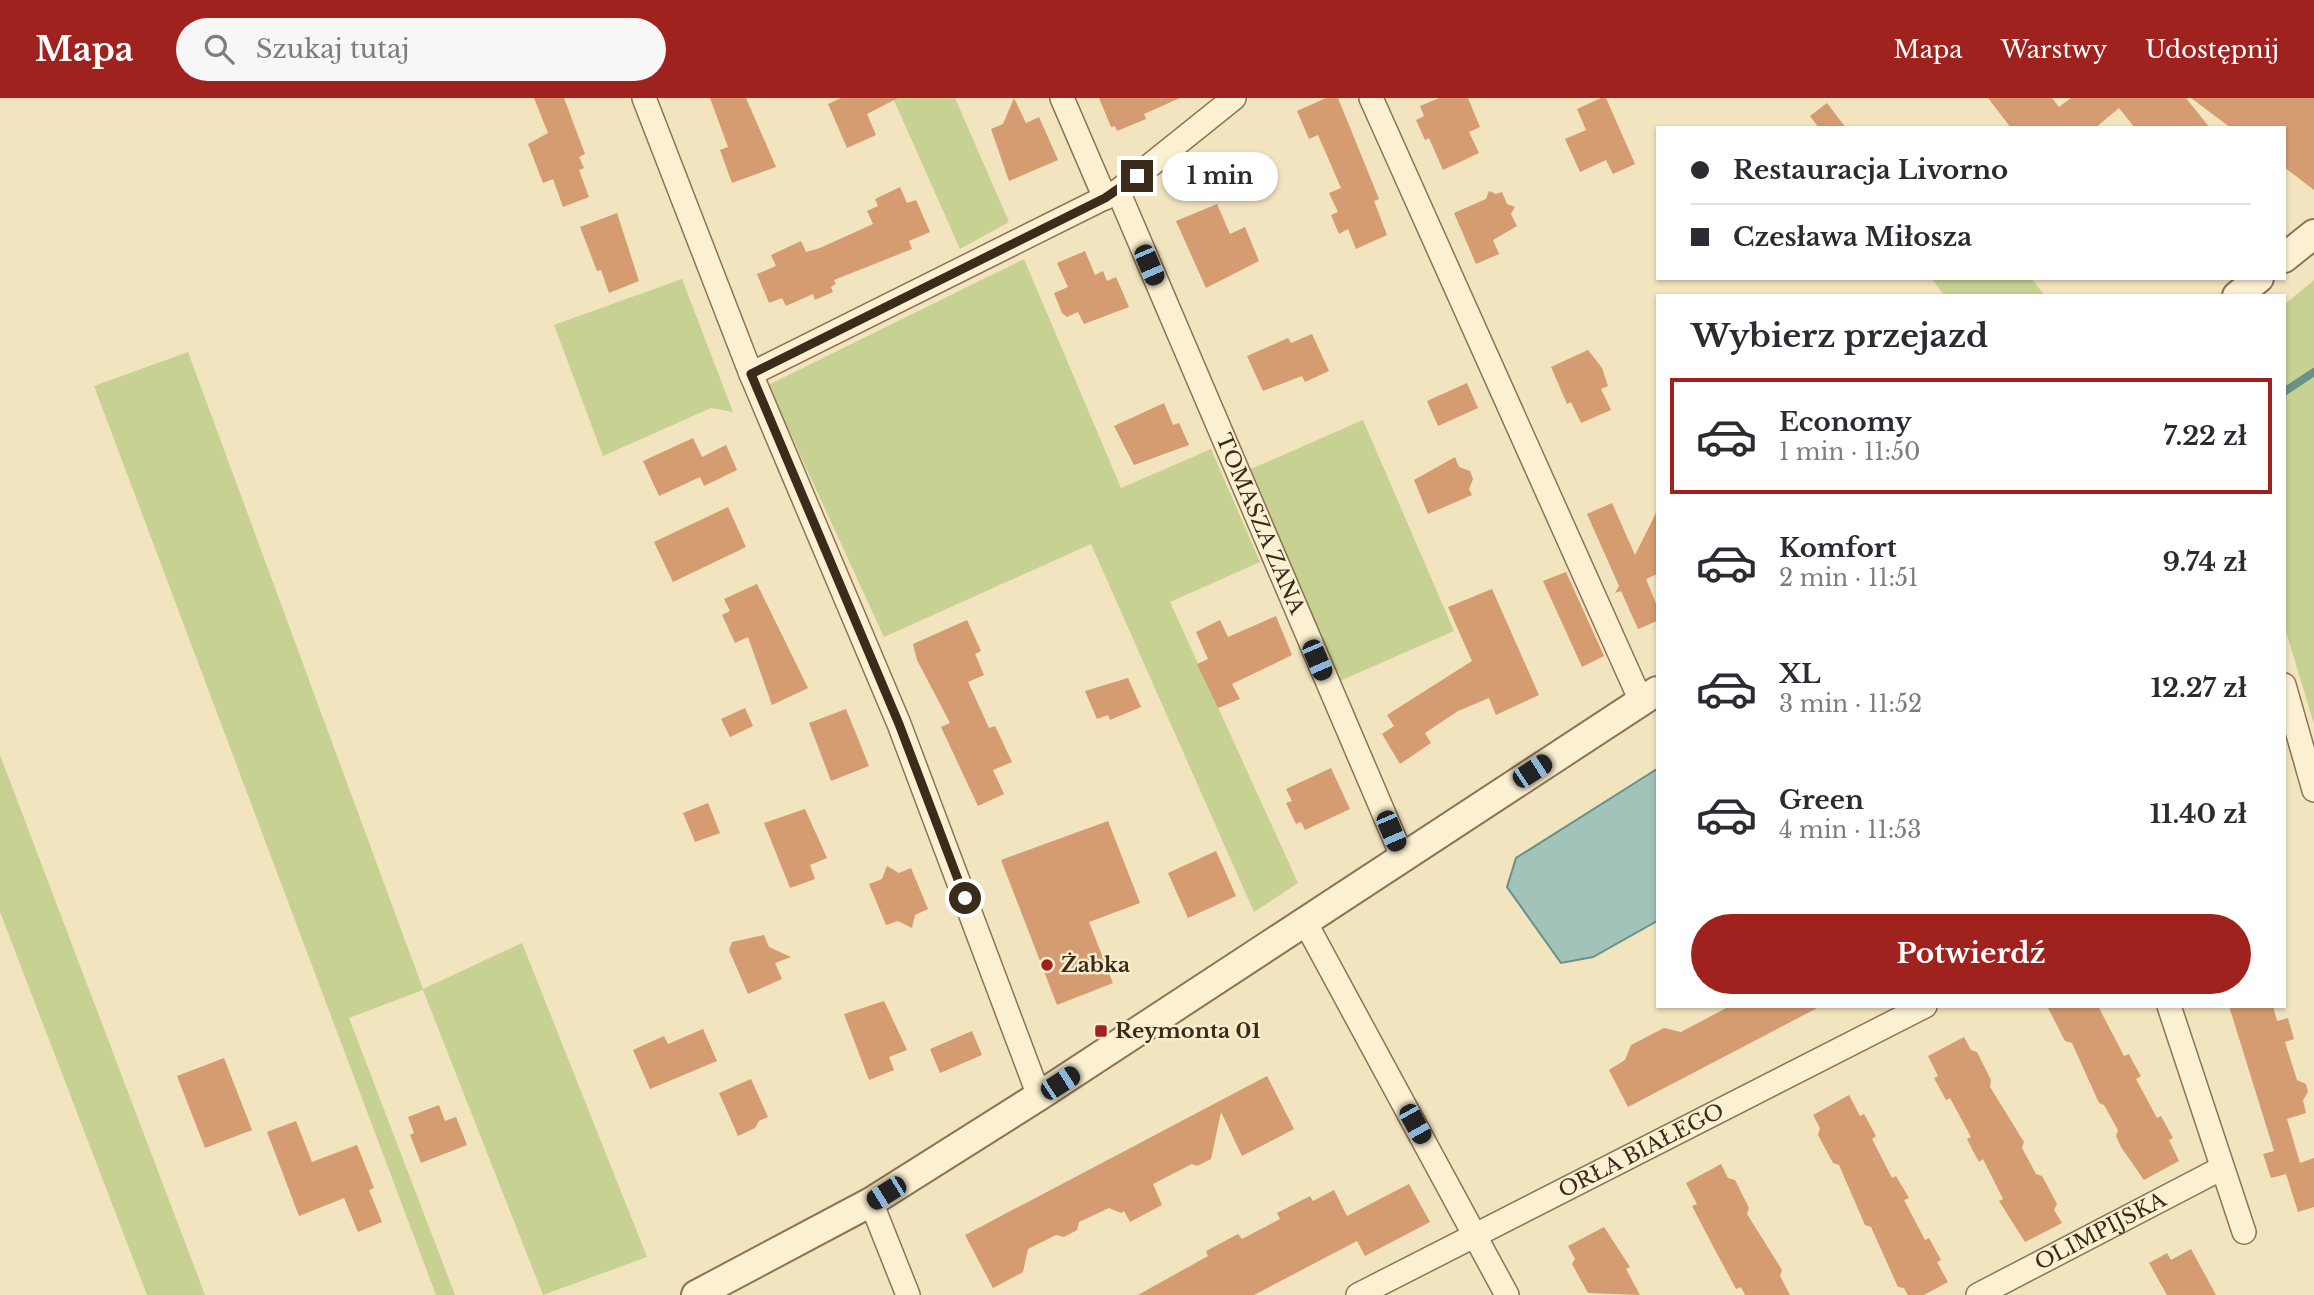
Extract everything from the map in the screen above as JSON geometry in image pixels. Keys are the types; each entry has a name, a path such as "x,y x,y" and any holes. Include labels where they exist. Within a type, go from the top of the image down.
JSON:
{"street":[{"path":"644,98 751,374 899,724 1039,1096"},
{"name":"TOMASZA ZANA","path":"1062,98 1112,194 1402,856"},
{"path":"751,374 1112,194 1234,98"},
{"path":"696,1295 871,1202 1039,1096 1649,696 1371,98"},
{"path":"2286,256 2314,234"},
{"path":"2239,294 2257,280"},
{"path":"2286,692 2314,790"},
{"path":"1304,920 1507,1295"},
{"name":"ORŁA BIAŁEGO","path":"1358,1295 1921,1008"},
{"path":"2170,1008 2244,1232"},
{"name":"OLIMPIJSKA","path":"1978,1295 2222,1168"},
{"path":"871,1202 908,1295"}],"green space":[{"path":"893,98 955,98 1009,222 960,249"},
{"path":"1024,259 1121,488 1211,449 1260,562 1170,602 1298,883 1254,912 1091,544 884,637 768,385"},
{"path":"682,279 733,412 711,408 603,456 554,325"},
{"path":"1933,280 2033,280 2043,294 1943,294"},
{"path":"2314,280 2314,724 2286,632 2286,303"},
{"path":"188,352 423,989 522,943 647,1257 543,1295 423,990 349,1018 455,1295 436,1295 94,386"},
{"path":"1363,420 1454,631 1335,683 1244,472"},
{"path":"0,755 205,1295 147,1295 0,912"}],"water":[{"path":"1656,770 1656,922 1593,957 1561,963 1507,887 1516,858"}],"building":[{"path":"534,98 564,98 585,154 579,157 584,168 579,170 589,197 563,207 553,179 543,183 528,144 548,133"},
{"path":"710,98 746,98 776,167 732,183 720,150 728,147"},
{"path":"841,98 898,98 867,114 876,135 847,148 828,104"},
{"path":"1014,98 1026,123 1039,117 1058,160 1009,181 991,129 1003,124"},
{"path":"1099,98 1180,98 1144,114 1146,119 1117,131 1115,126 1111,127"},
{"path":"1326,98 1338,98 1379,199 1374,201 1387,235 1356,249 1348,229 1339,234 1331,215 1338,212 1329,193 1341,188 1318,135 1309,139 1297,111"},
{"path":"1439,98 1468,98 1480,127 1469,132 1479,153 1443,170 1429,138 1425,140 1416,120 1424,116 1420,106"},
{"path":"1606,98 1635,164 1613,174 1606,160 1580,172 1565,139 1586,130 1577,109"},
{"path":"1988,98 2052,98 2059,107 2071,98 2186,98 2208,126 2133,126 2119,108 2097,126 2009,126"},
{"path":"2191,98 2314,98 2314,190 2286,169 2286,126 2228,126"},
{"path":"1827,103 1844,126 1818,126 1810,116"},
{"path":"900,187 907,203 916,200 930,232 909,241 912,249 834,280 836,284 831,287 833,292 815,300 813,294 786,306 782,298 769,303 757,274 776,266 771,255 801,241 806,252 820,248 873,224 867,211 878,206 875,199"},
{"path":"1489,191 1496,194 1502,192 1507,204 1515,207 1511,214 1517,226 1493,240 1499,254 1476,264 1454,213 1486,199"},
{"path":"1217,204 1230,234 1245,227 1259,261 1206,288 1176,221"},
{"path":"617,213 639,281 609,293 601,270 597,271 580,227"},
{"path":"1085,251 1095,275 1103,271 1107,281 1116,277 1129,307 1084,324 1078,312 1067,317 1062,313 1054,293 1068,287 1057,263"},
{"path":"1312,334 1329,371 1305,382 1302,376 1263,391 1247,356 1288,338 1291,343"},
{"path":"1588,350 1602,368 1608,386 1601,389 1611,410 1581,423 1571,402 1567,404 1551,367"},
{"path":"1467,383 1478,408 1438,426 1427,401"},
{"path":"1164,403 1173,425 1179,423 1189,445 1134,465 1114,426"},
{"path":"693,438 702,457 726,445 737,470 704,486 700,477 659,496 643,461"},
{"path":"1455,457 1459,467 1470,471 1473,479 1469,489 1472,495 1428,514 1414,480"},
{"path":"1612,503 1635,555 1656,513 1656,574 1646,579 1656,604 1656,621 1638,629 1621,591 1615,593 1619,586 1587,514"},
{"path":"728,507 746,547 673,582 654,542"},
{"path":"1566,572 1604,656 1582,667 1543,581"},
{"path":"757,584 808,688 772,705 748,637 735,643 722,615 730,611 724,599"},
{"path":"1492,589 1539,695 1496,715 1489,698 1458,711 1425,733 1431,743 1400,764 1382,734 1394,726 1387,715 1472,661 1448,607"},
{"path":"1276,616 1292,655 1232,684 1240,699 1218,708 1197,664 1208,659 1196,632 1220,620 1228,637"},
{"path":"967,620 981,651 975,654 984,675 968,682 989,728 995,726 1012,762 993,770 1004,794 978,806 941,727 950,723 917,660 913,644"},
{"path":"1128,678 1141,707 1110,720 1108,715 1097,719 1085,691"},
{"path":"745,708 753,726 730,737 721,719"},
{"path":"846,709 869,766 831,781 809,723"},
{"path":"1331,768 1350,809 1305,830 1301,822 1296,824 1286,803 1292,801 1286,789"},
{"path":"708,803 720,833 695,842 683,813"},
{"path":"805,809 827,858 810,865 815,879 790,888 764,823"},
{"path":"1108,821 1140,903 1089,922 1113,983 1057,1005 1001,860"},
{"path":"1216,851 1236,896 1188,918 1168,873"},
{"path":"887,866 899,873 911,868 928,909 915,915 912,928 898,921 886,925 869,884 882,879"},
{"path":"764,935 769,947 791,957 775,963 782,979 748,994 729,950 732,942"},
{"path":"884,1001 907,1050 889,1057 894,1070 869,1080 844,1014"},
{"path":"1726,1008 1817,1008 1628,1107 1609,1070 1625,1060 1631,1045 1664,1028 1681,1032"},
{"path":"2048,1008 2099,1008 2124,1056 2129,1054 2141,1076 2136,1079 2157,1118 2161,1116 2173,1138 2169,1140 2179,1161 2144,1180 2121,1147 2116,1136 2118,1130 2104,1105 2099,1103 2072,1043 2065,1041"},
{"path":"2230,1008 2274,1008 2277,1021 2288,1018 2294,1039 2285,1042 2297,1080 2306,1084 2308,1092 2303,1100 2306,1113 2287,1119 2300,1163 2314,1158 2314,1207 2298,1212 2286,1174 2271,1178 2263,1154 2274,1151"},
{"path":"703,1029 717,1061 650,1089 633,1050 664,1036 668,1044"},
{"path":"972,1031 982,1055 940,1073 930,1049"},
{"path":"1964,1037 1971,1050 1977,1052 1991,1080 1990,1087 2024,1142 2022,1148 2036,1174 2042,1176 2057,1204 2054,1210 2062,1223 2025,1242 1999,1201 2003,1199 1983,1159 1979,1162 1973,1151 1967,1139 1971,1137 1950,1098 1946,1100 1934,1078 1938,1076 1928,1056"},
{"path":"224,1058 252,1130 205,1148 177,1076"},
{"path":"1267,1076 1294,1129 1242,1156 1221,1112 1211,1159 1197,1166 1192,1164 1153,1184 1162,1205 1130,1222 1124,1211 1121,1213 1109,1208 1079,1222 1077,1230 1064,1237 1056,1235 1028,1249 1023,1272 993,1288 965,1235"},
{"path":"751,1079 768,1117 759,1121 755,1128 738,1136 719,1093"},
{"path":"1849,1095 1860,1116 1864,1114 1876,1136 1872,1139 1892,1178 1896,1176 1909,1198 1904,1200 1925,1240 1929,1238 1941,1260 1937,1262 1948,1282 1924,1295 1908,1295 1904,1288 1898,1287 1871,1227 1865,1225 1839,1165 1833,1163 1818,1135 1820,1128 1813,1115"},
{"path":"439,1105 445,1121 456,1117 467,1145 421,1163 410,1135 414,1133 408,1117"},
{"path":"296,1121 312,1162 357,1145 374,1188 369,1190 382,1222 358,1232 344,1198 299,1216 267,1132"},
{"path":"1721,1164 1728,1178 1735,1180 1749,1208 1747,1214 1782,1270 1780,1276 1790,1295 1745,1295 1741,1287 1736,1289 1714,1248 1692,1206 1697,1204 1686,1183"},
{"path":"1409,1184 1430,1222 1365,1256 1357,1241 1254,1295 1138,1295 1208,1256 1206,1251 1238,1234 1242,1239 1280,1219 1277,1213 1310,1196 1313,1201 1334,1190 1347,1216"},
{"path":"1604,1227 1630,1267 1626,1269 1640,1295 1588,1293 1572,1264 1575,1259 1568,1246"},
{"path":"2191,1249 2216,1295 2167,1295 2149,1263 2167,1253 2171,1260"}],"waterway":[{"path":"2286,391 2314,372"}],"place":[{"name":"Żabka","path":"1047,965"},
{"name":"Reymonta 01","path":"1101,1031"}],"route":[{"path":"965,898 899,724 751,374 1105,198 1137,176"}]}
